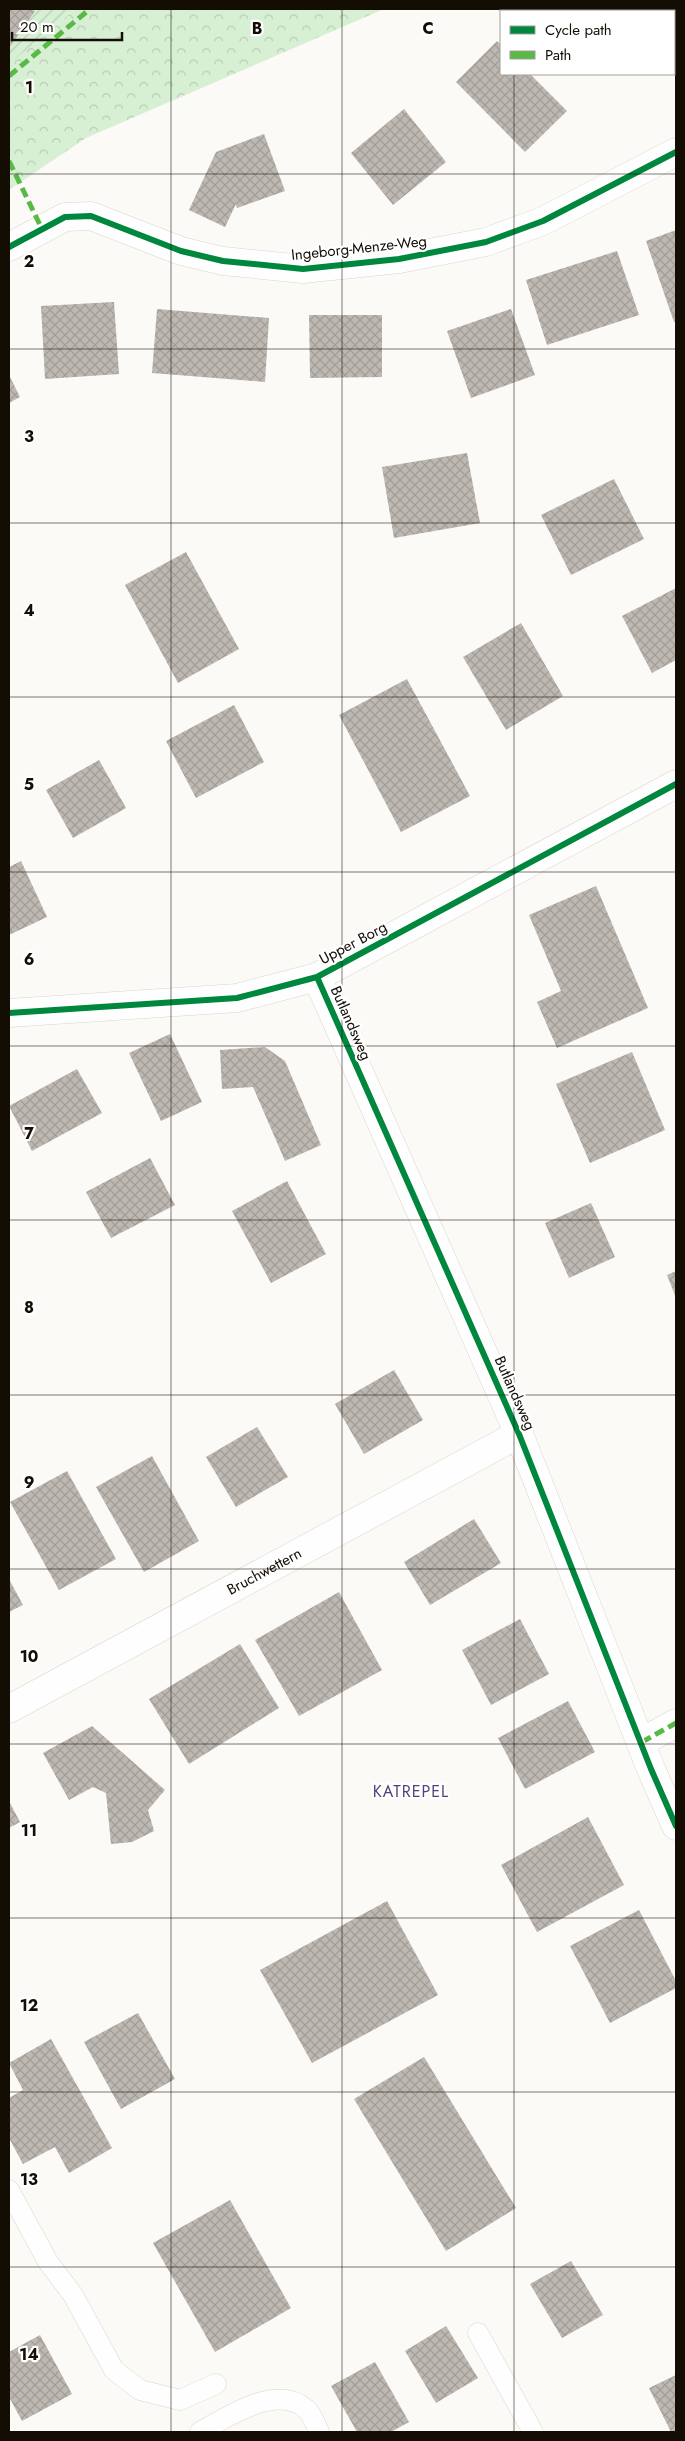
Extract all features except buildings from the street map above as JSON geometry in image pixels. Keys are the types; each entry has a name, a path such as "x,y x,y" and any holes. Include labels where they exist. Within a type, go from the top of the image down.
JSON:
{"street":[{"name":"Ingeborg-Menze-Weg","path":"9,246 65,217 91,216 181,251 223,261 303,269 398,259 486,242 542,221 676,152"},
{"name":"Upper Borg","path":"9,1013 237,998 317,977 676,784"},
{"name":"Butlandsweg","path":"317,977 520,1434 676,1826"},
{"name":"Bruchwettern","path":"9,1709 520,1434"},
{"path":"642,1742 676,1723"}],"lane":[{"path":"9,2190 48,2262 73,2295 114,2370 140,2390 180,2400 216,2384"},
{"path":"478,2333 533,2432"},
{"path":"200,2432 249,2404 290,2400 307,2409 319,2432"}],"green space":[{"path":"9,9 75,9 9,64"},
{"path":"75,9 384,9 86,138 9,190 9,64"}],"marked path":[{"path":"9,76 90,9"},
{"path":"9,161 42,229"},
{"path":"642,1742 676,1723"}],"cycle path":[{"path":"9,247 65,217 91,216 181,251 223,261 303,269 399,259 486,242 543,221 676,152"},
{"path":"9,1013 237,998 317,977 676,784"},
{"path":"317,977 519,1434 651,1769 676,1826"}],"district":[{"name":"KATREPEL","path":"411,1791"}]}
